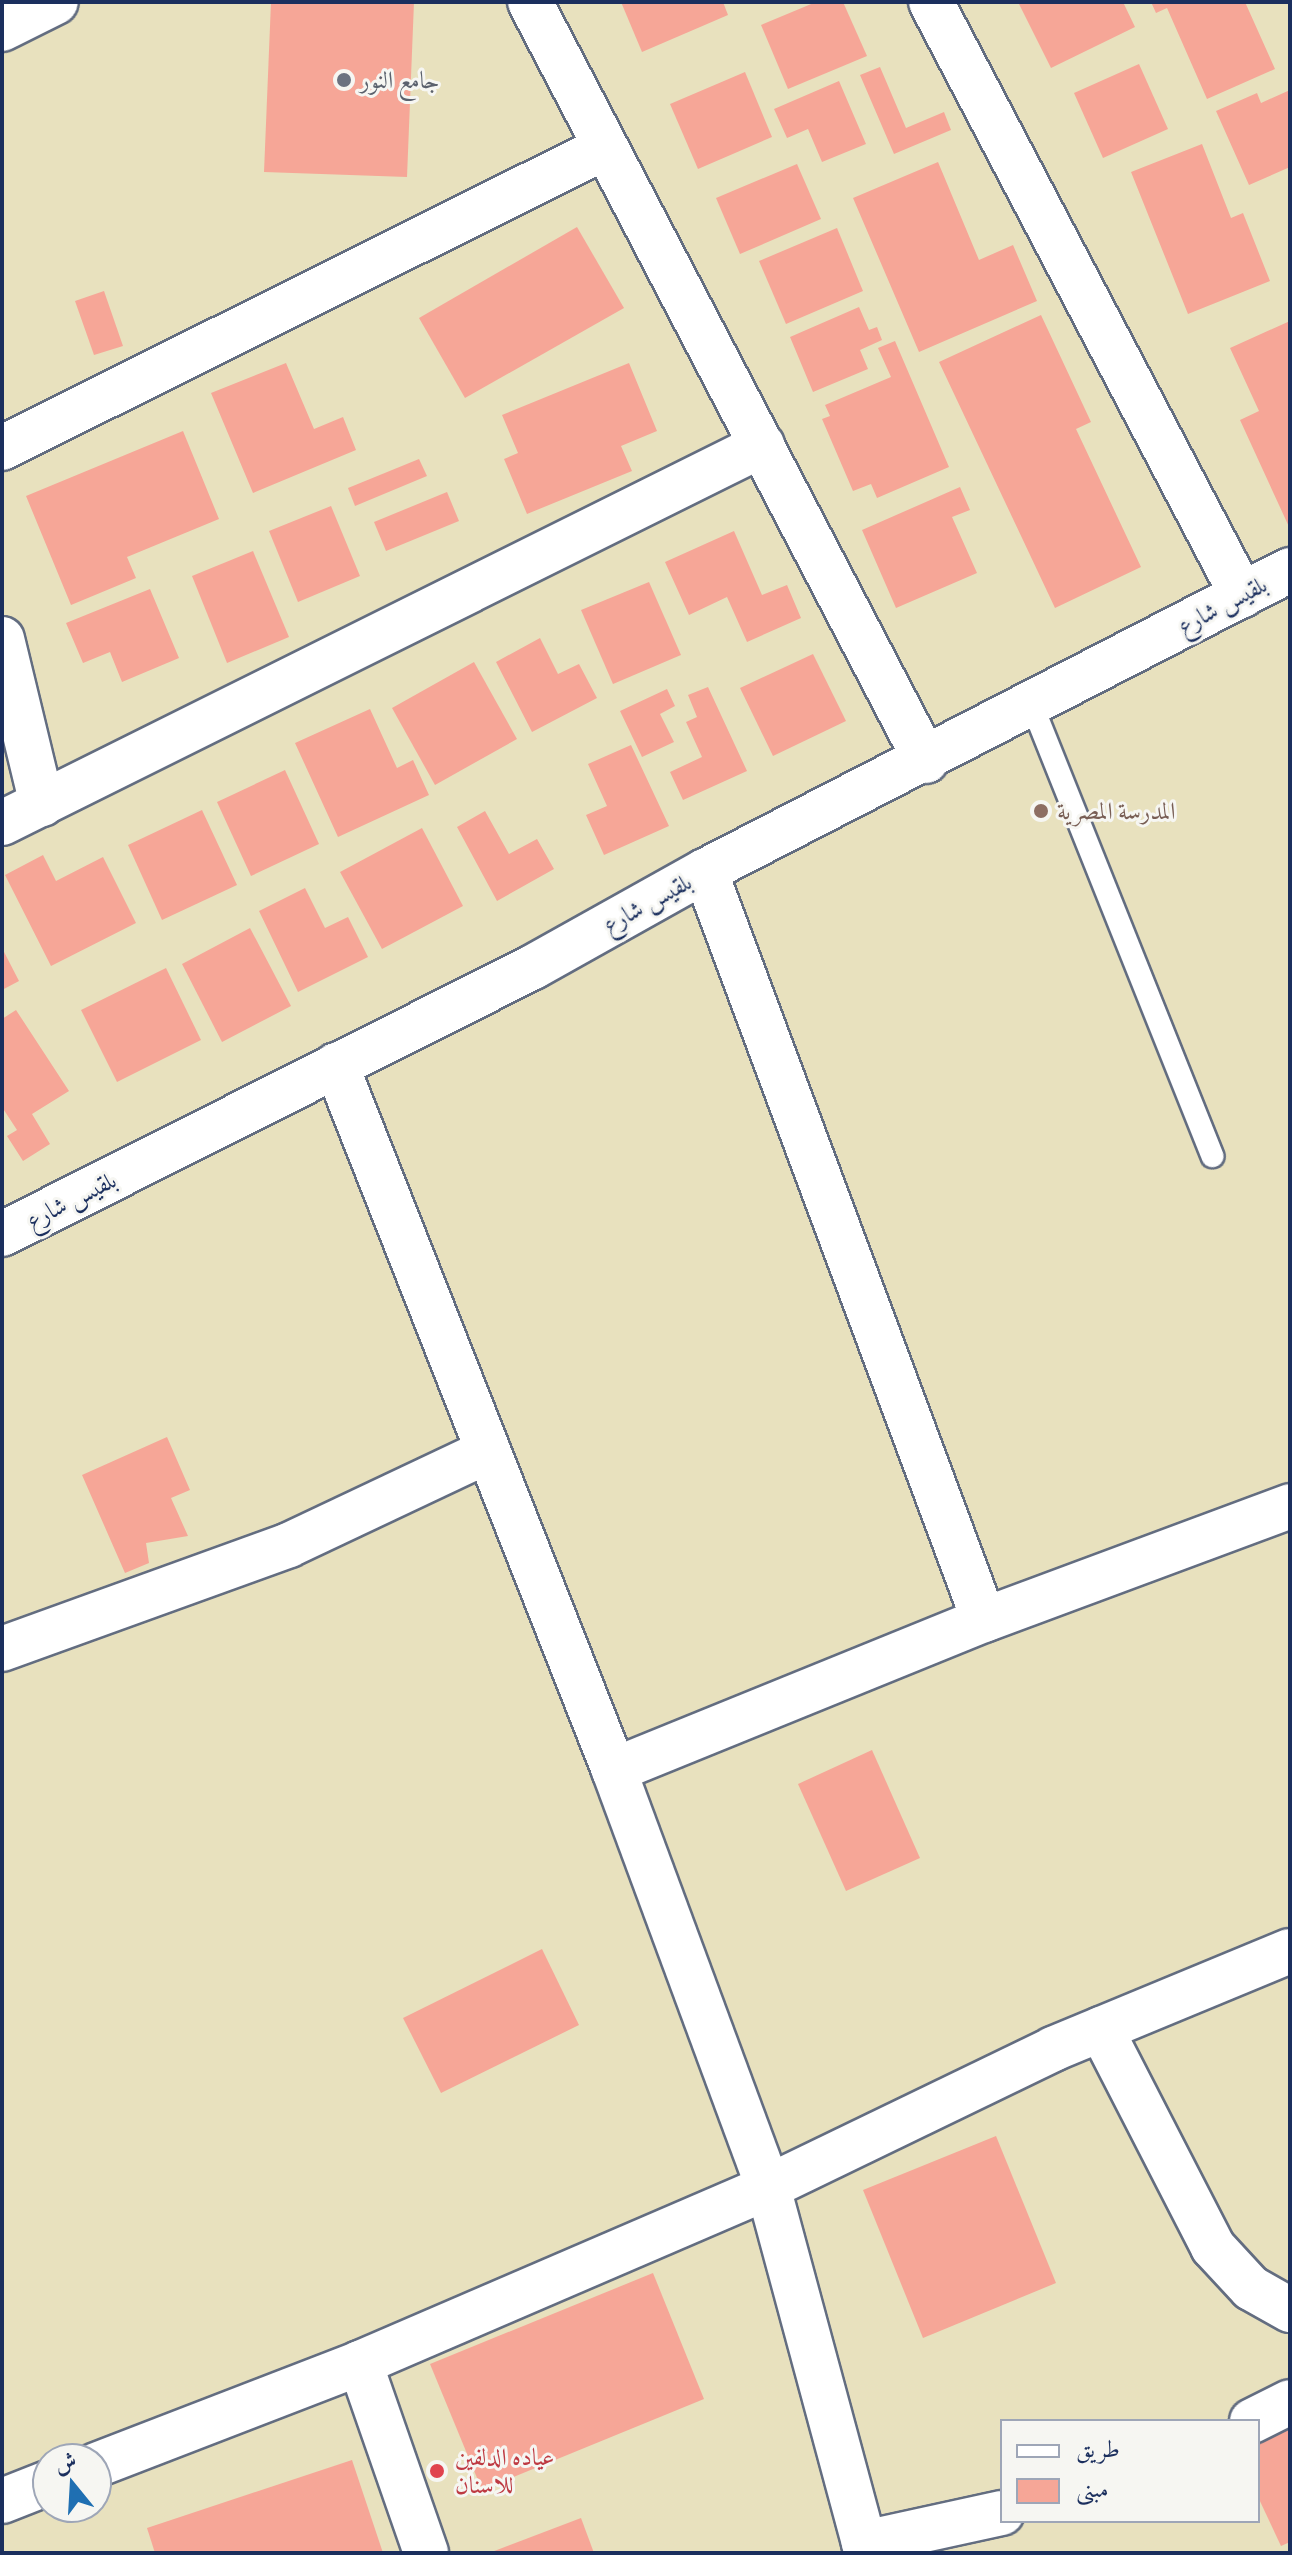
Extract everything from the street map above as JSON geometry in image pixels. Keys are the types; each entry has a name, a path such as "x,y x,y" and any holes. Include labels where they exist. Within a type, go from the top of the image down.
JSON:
{"street":[{"path":"2,29 56,2"},
{"path":"530,2 926,761"},
{"path":"931,2 1242,595"},
{"path":"2,448 604,148"},
{"path":"2,823 762,445"},
{"name":"بلقيس شارع","path":"2,1234 533,967 705,871 926,761 1290,570"},
{"path":"2,639 42,804"},
{"path":"705,871 984,1620"},
{"path":"336,1065 614,1770 768,2187 866,2548 1000,2514"},
{"path":"2,1649 289,1545 488,1451"},
{"path":"614,1770 984,1620 1290,1506"},
{"path":"112,2459 360,2363 768,2187 1101,2029 1290,1951"},
{"path":"1101,2029 1213,2247 1251,2288 1290,2310"},
{"path":"360,2363 426,2553"},
{"path":"1256,2419 1290,2402"},
{"path":"2,2501 32,2489"}],"lane":[{"path":"1032,705 1212,1156"}],"building":[{"path":"271,2 414,2 407,177 264,172"},
{"path":"621,2 723,2 728,15 642,52"},
{"path":"816,2 843,2 867,56 788,89 761,25"},
{"path":"1018,2 1123,2 1135,27 1051,68"},
{"path":"1151,2 1245,2 1275,69 1207,99 1167,8 1156,13"},
{"path":"1139,64 1168,129 1103,158 1074,93"},
{"path":"880,67 906,128 944,112 951,130 894,154 860,75"},
{"path":"745,72 772,137 698,169 670,104"},
{"path":"839,81 866,144 822,162 808,129 787,138 774,109"},
{"path":"1290,90 1290,167 1249,185 1216,111 1257,93 1261,103"},
{"path":"1202,144 1231,218 1243,213 1270,281 1188,314 1131,172"},
{"path":"938,162 979,260 1013,245 1037,301 919,352 853,198"},
{"path":"797,164 821,219 740,254 716,198"},
{"path":"577,227 624,308 465,398 419,318"},
{"path":"837,228 863,291 786,324 759,261"},
{"path":"104,291 123,346 94,355 75,301"},
{"path":"859,307 869,330 877,327 882,340 860,350 868,369 813,392 790,337"},
{"path":"1041,315 1091,422 1076,429 1141,567 1055,608 939,362"},
{"path":"1290,321 1290,529 1240,420 1259,411 1230,348"},
{"path":"895,341 949,467 877,498 871,484 853,491 822,419 830,416 825,405 891,377 878,348"},
{"path":"286,363 314,429 343,417 356,450 253,493 211,393"},
{"path":"629,363 657,431 621,446 632,471 527,514 504,459 518,453 502,415"},
{"path":"183,431 219,519 127,557 136,578 71,605 26,496"},
{"path":"419,459 427,476 355,506 348,488"},
{"path":"960,487 970,510 952,517 977,573 896,608 862,530"},
{"path":"447,492 459,521 386,551 374,522"},
{"path":"331,506 360,576 298,602 269,531"},
{"path":"734,531 762,595 787,585 801,618 747,642 727,597 689,615 665,562"},
{"path":"253,551 289,637 227,663 192,576"},
{"path":"649,582 681,655 613,684 581,610"},
{"path":"150,589 179,658 122,682 110,652 83,663 66,623"},
{"path":"540,638 558,674 579,664 597,698 532,732 496,662"},
{"path":"813,654 846,721 773,756 740,688"},
{"path":"474,662 517,739 435,785 392,708"},
{"path":"708,687 747,771 683,800 670,772 702,757 686,722 697,717 688,695"},
{"path":"667,689 675,706 660,714 674,742 642,757 620,711"},
{"path":"370,709 397,768 413,760 429,795 338,837 295,743"},
{"path":"631,745 669,826 604,855 586,815 607,806 588,764"},
{"path":"285,770 319,844 251,876 217,802"},
{"path":"202,810 237,885 162,920 128,845"},
{"path":"485,811 509,854 537,839 554,869 497,901 457,827"},
{"path":"422,828 463,906 382,949 340,872"},
{"path":"43,855 56,881 103,857 136,923 51,966 5,875"},
{"path":"305,888 325,928 348,917 368,957 298,992 259,911"},
{"path":"250,928 291,1006 222,1042 182,964"},
{"path":"2,948 19,981 2,990"},
{"path":"166,968 201,1040 117,1082 81,1010"},
{"path":"16,1010 69,1091 32,1114 50,1144 23,1161 7,1136 17,1130 2,1107 2,1019"},
{"path":"167,1437 190,1490 171,1498 188,1536 146,1543 149,1563 125,1573 82,1475"},
{"path":"872,1750 920,1858 846,1891 798,1784"},
{"path":"542,1949 579,2025 441,2093 403,2018"},
{"path":"996,2136 1056,2283 923,2338 863,2190"},
{"path":"653,2273 704,2399 482,2490 430,2364"},
{"path":"1290,2425 1290,2542 1281,2546 1260,2501 1260,2431"},
{"path":"352,2460 383,2553 155,2553 147,2528"},
{"path":"581,2518 594,2553 489,2553"}],"place":[{"name":"جامع النور","path":"344,80"},
{"name":"المدرسة المصرية","path":"1041,811"},
{"name":"عياده الدلفين للاسنان","path":"437,2471"}]}
